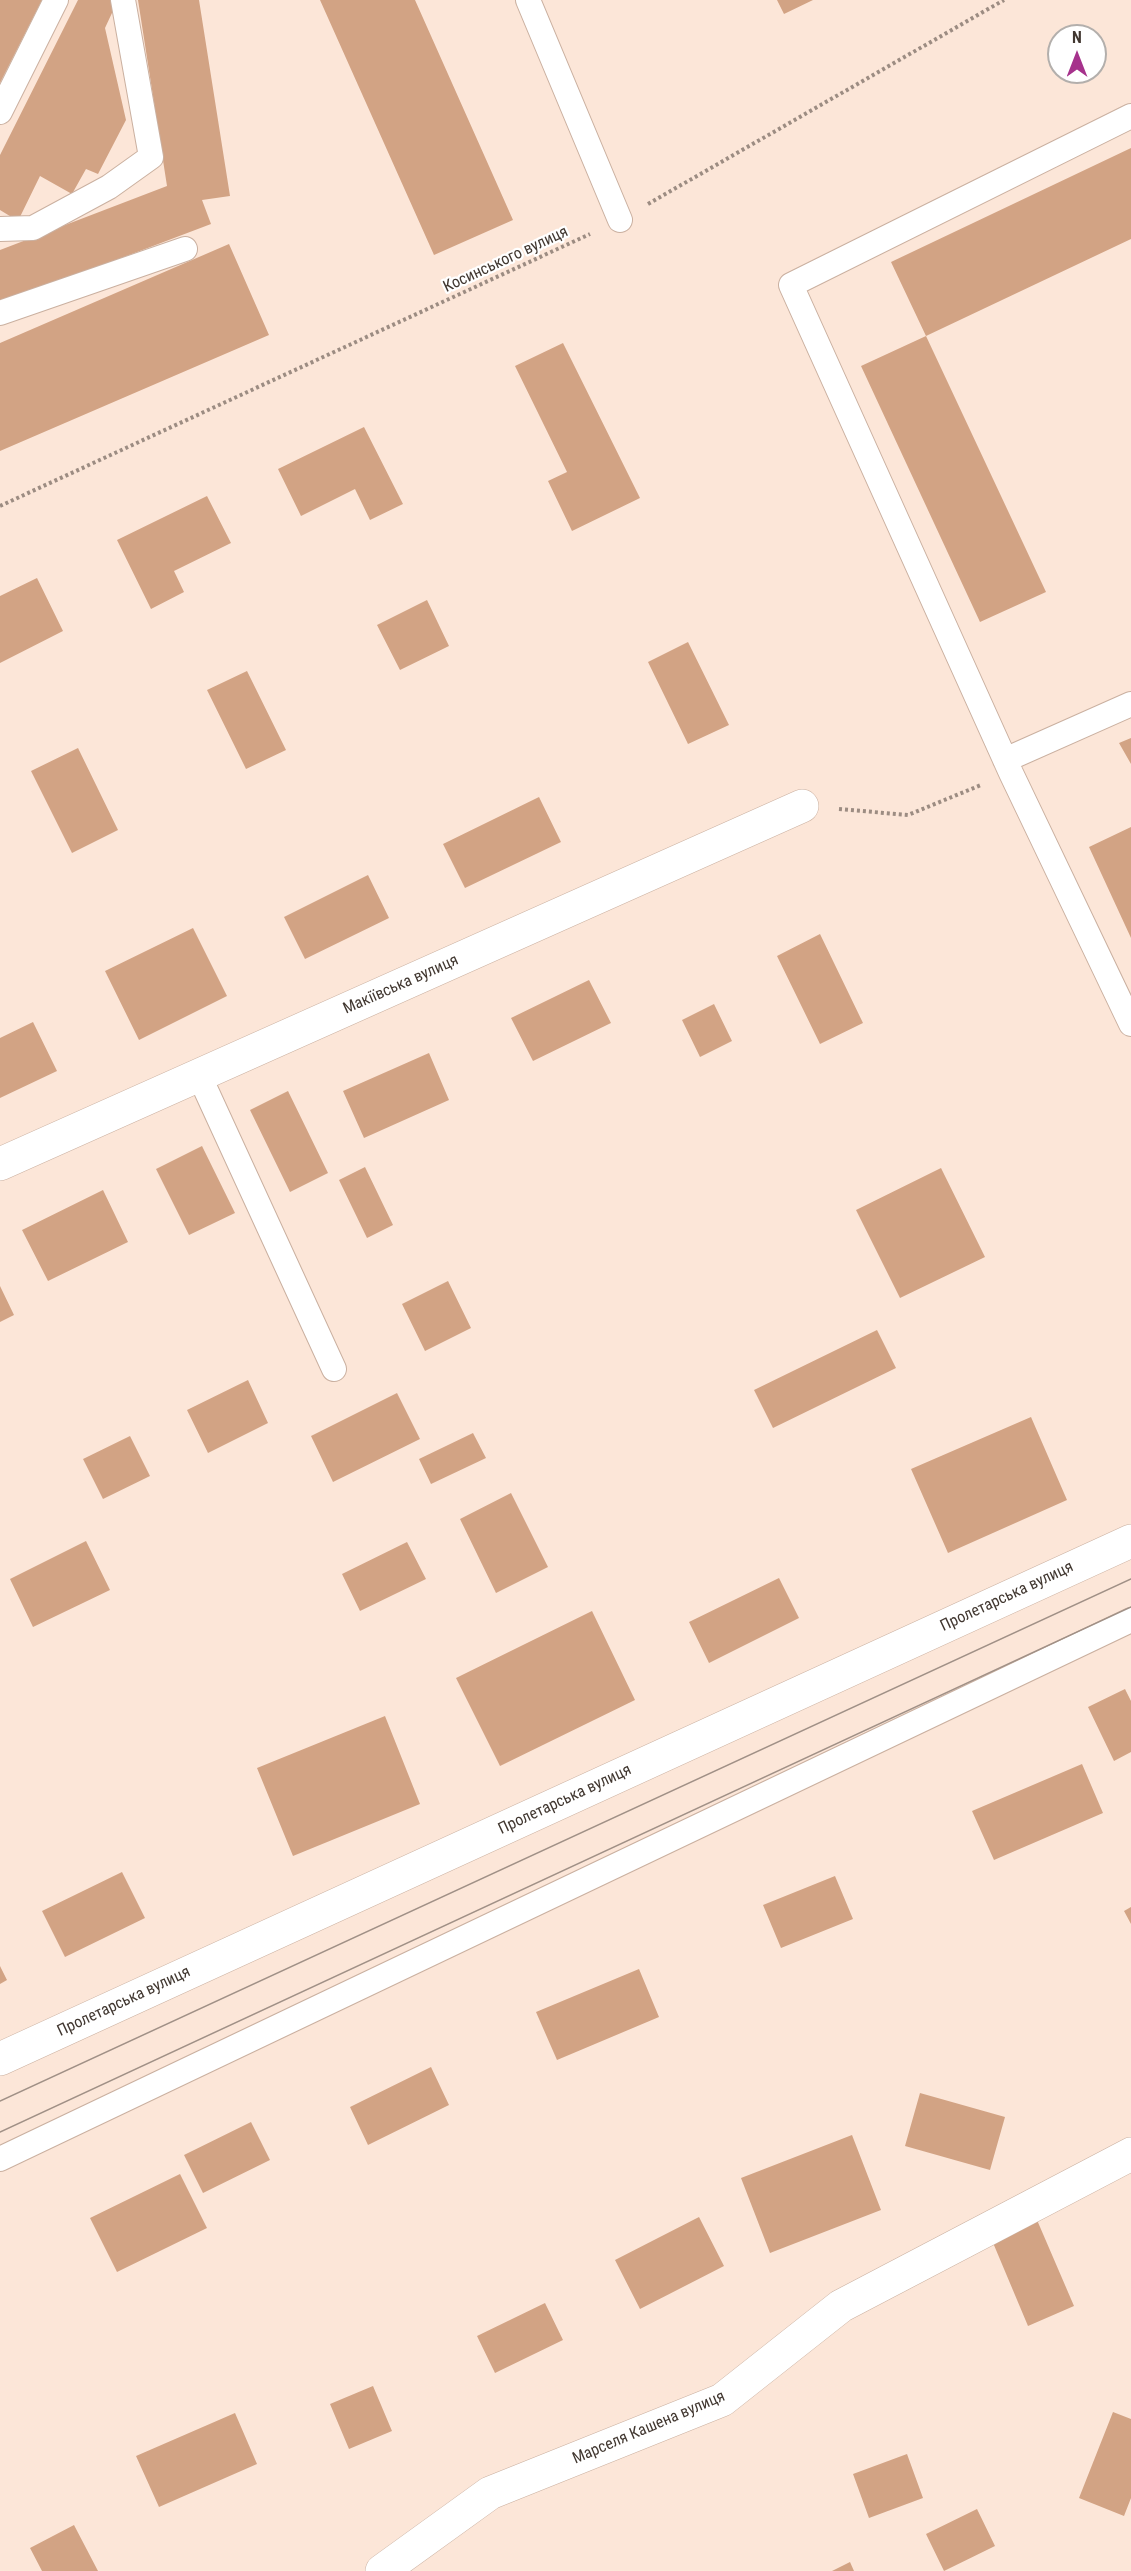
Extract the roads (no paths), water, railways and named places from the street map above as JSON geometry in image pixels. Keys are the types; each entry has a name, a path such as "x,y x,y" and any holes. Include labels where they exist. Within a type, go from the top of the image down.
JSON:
{"street":[{"name":"Макіївська вулиця","path":"0,1164 802,806"},
{"name":"Пролетарська вулиця","path":"0,2059 1131,1540"},
{"name":"Марселя Кашена вулиця","path":"382,2571 490,2493 722,2400 841,2306 1131,2154"}],"lane":[{"path":"0,112 56,0"},
{"path":"0,229 33,228 108,187 151,157 123,0"},
{"path":"528,0 620,220"},
{"path":"1131,116 791,285 1008,766 1131,1024"},
{"path":"0,313 185,249"},
{"path":"1008,766 1131,704"},
{"path":"199,1075 334,1369"},
{"path":"0,2159 1131,1620"}],"tram line":[{"path":"0,2101 1131,1579"},
{"path":"0,2132 1131,1607"}]}
